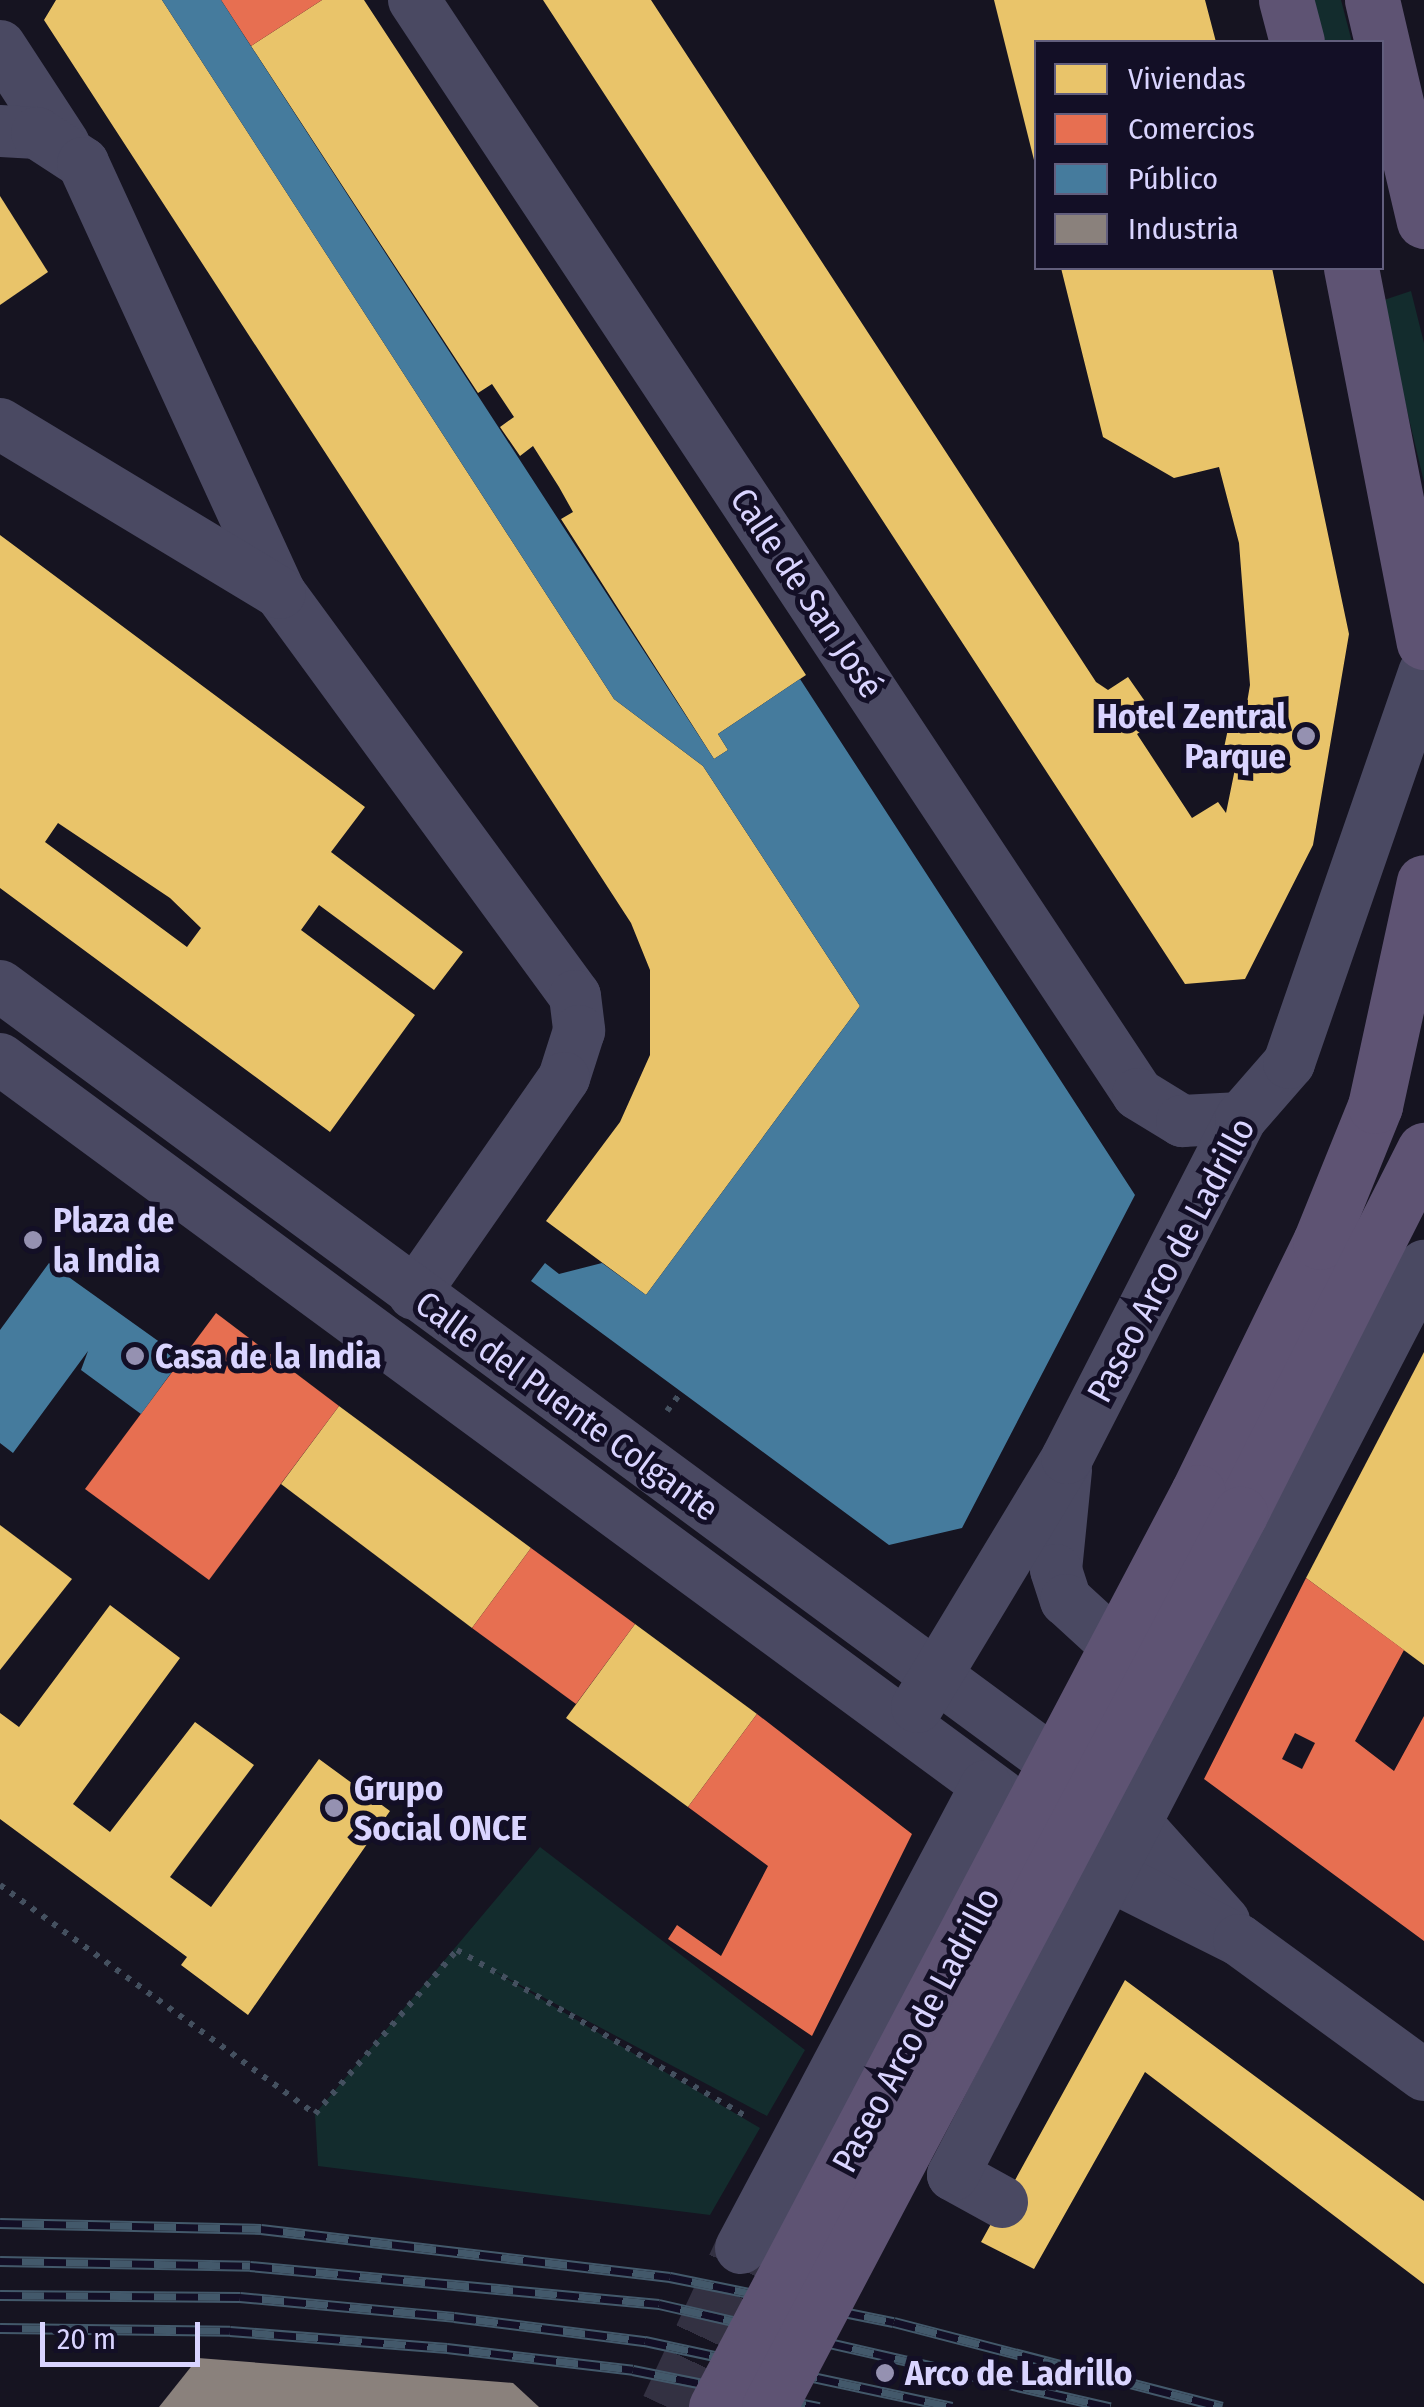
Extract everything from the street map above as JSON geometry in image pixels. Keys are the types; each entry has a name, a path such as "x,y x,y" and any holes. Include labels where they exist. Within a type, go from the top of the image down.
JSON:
{"main road":[{"path":"1286,0 1296,40"},
{"path":"1372,0 1381,40"},
{"path":"1384,51 1424,222"},
{"path":"1352,270 1424,642"},
{"name":"Paseo Arco de Ladrillo","path":"768,2407 1219,1503 1375,1106 1424,882"},
{"name":"Paseo Arco de Ladrillo","path":"716,2407 1219,1503 1424,1150"}],"street":[{"name":"Calle de San José","path":"414,0 1138,1094 1182,1121 1241,1118"},
{"path":"0,46 64,144 102,193 280,593 578,1007 564,1078 414,1294"},
{"path":"0,131 64,144"},
{"path":"0,424 280,593"},
{"name":"Paseo Arco de Ladrillo","path":"904,1727 1067,1458 1241,1118 1289,1064 1424,673"},
{"name":"Calle del Puente Colgante","path":"0,986 1136,1823 1240,1940"},
{"name":"Calle del Puente Colgante","path":"0,1059 1111,1876 1240,1940"},
{"path":"1002,2202 953,2175 1424,1266"},
{"name":"Paseo Arco de Ladrillo","path":"1067,1458 1056,1570 1066,1600 1149,1677 1174,1681 1217,1664"},
{"name":"Paseo Arco de Ladrillo","path":"741,2248 986,1786"},
{"path":"1240,1940 1424,2075"}],"path":[{"path":"0,1885 315,2114 457,1950 796,2144"}],"green space":[{"path":"1308,0 1341,0 1351,40 1318,40"},
{"path":"1411,291 1424,343 1424,482 1381,301"},
{"path":"540,1847 805,2050 767,2116 490,1969 760,2128 710,2215 318,2166 315,2114"}],"building: Viviendas":[{"path":"56,0 162,0 614,699 703,766 860,1006 646,1295 546,1221 620,1122 650,1055 650,970 631,923 44,20"},
{"path":"322,0 364,0 806,675 718,734 728,750 714,759 561,519 573,512 533,446 520,456 500,427 514,417 492,384 478,393 251,46"},
{"path":"543,0 651,0 1096,682 1108,690 1128,677 1158,720 1137,734 1192,818 1218,802 1226,813 1236,764 1221,762 1228,729 1242,732 1250,685 1239,543 1219,467 1174,478 1103,437 1061,270 1272,270 1349,634 1313,845 1245,979 1185,984"},
{"path":"994,0 1205,0 1215,40 1034,40 1034,160"},
{"path":"0,196 48,272 0,305"},
{"path":"0,535 365,807 331,852 463,952 434,990 319,905 301,930 415,1015 330,1132 0,888","holes":["58,823 170,898 201,928 187,947 45,842"]},
{"path":"1424,1352 1424,1665 1306,1578"},
{"path":"339,1406 531,1548 472,1628 281,1484"},
{"path":"0,1525 72,1579 0,1670"},
{"name":"Grupo Social ONCE","path":"110,1605 180,1658 73,1804 110,1832 195,1722 254,1765 170,1877 211,1907 319,1759 390,1811 248,2015 181,1965 187,1957 0,1819 0,1713 19,1727"},
{"path":"635,1624 757,1714 688,1807 566,1718"},
{"path":"1125,1980 1424,2201 1424,2284 1145,2072 1034,2269 981,2242"}],"building: Comercios":[{"path":"221,0 322,0 251,46"},
{"path":"216,1313 339,1406 209,1580 85,1489"},
{"path":"531,1548 635,1624 576,1704 472,1628"},
{"path":"1306,1578 1404,1650 1355,1741 1394,1771 1424,1716 1424,1941 1204,1779","holes":["1295,1733 1315,1743 1302,1769 1282,1759"]},
{"path":"757,1714 912,1834 812,2036 668,1939 677,1925 721,1956 768,1866 688,1807"}],"building: Público":[{"path":"162,0 221,0 714,759 728,750 718,734 800,679 1135,1195 962,1528 889,1545 531,1281 545,1263 559,1274 602,1263 646,1295 860,1006 703,766 614,699"},
{"name":"Casa de la India","path":"49,1263 182,1358 141,1414 81,1370 88,1351 13,1453 0,1443 0,1330"}],"building: Industria":[{"path":"198,2358 513,2383 539,2407 159,2407"}],"tunnel":[{"path":"667,2407 741,2248"}],"railway":[{"path":"0,2223 261,2229 670,2277 894,2322 1222,2407"},
{"path":"0,2261 250,2266 659,2304 1110,2407"},
{"path":"0,2295 240,2297 454,2317 645,2341 952,2407"},
{"path":"0,2328 230,2331 447,2348 633,2370 819,2407"}],"place":[{"name":"Hotel Zentral Parque","path":"1306,736"},
{"name":"Plaza de la India","path":"33,1240"},
{"name":"Casa de la India","path":"135,1356"},
{"name":"Grupo Social ONCE","path":"334,1808"},
{"name":"Arco de Ladrillo","path":"885,2373"}]}
